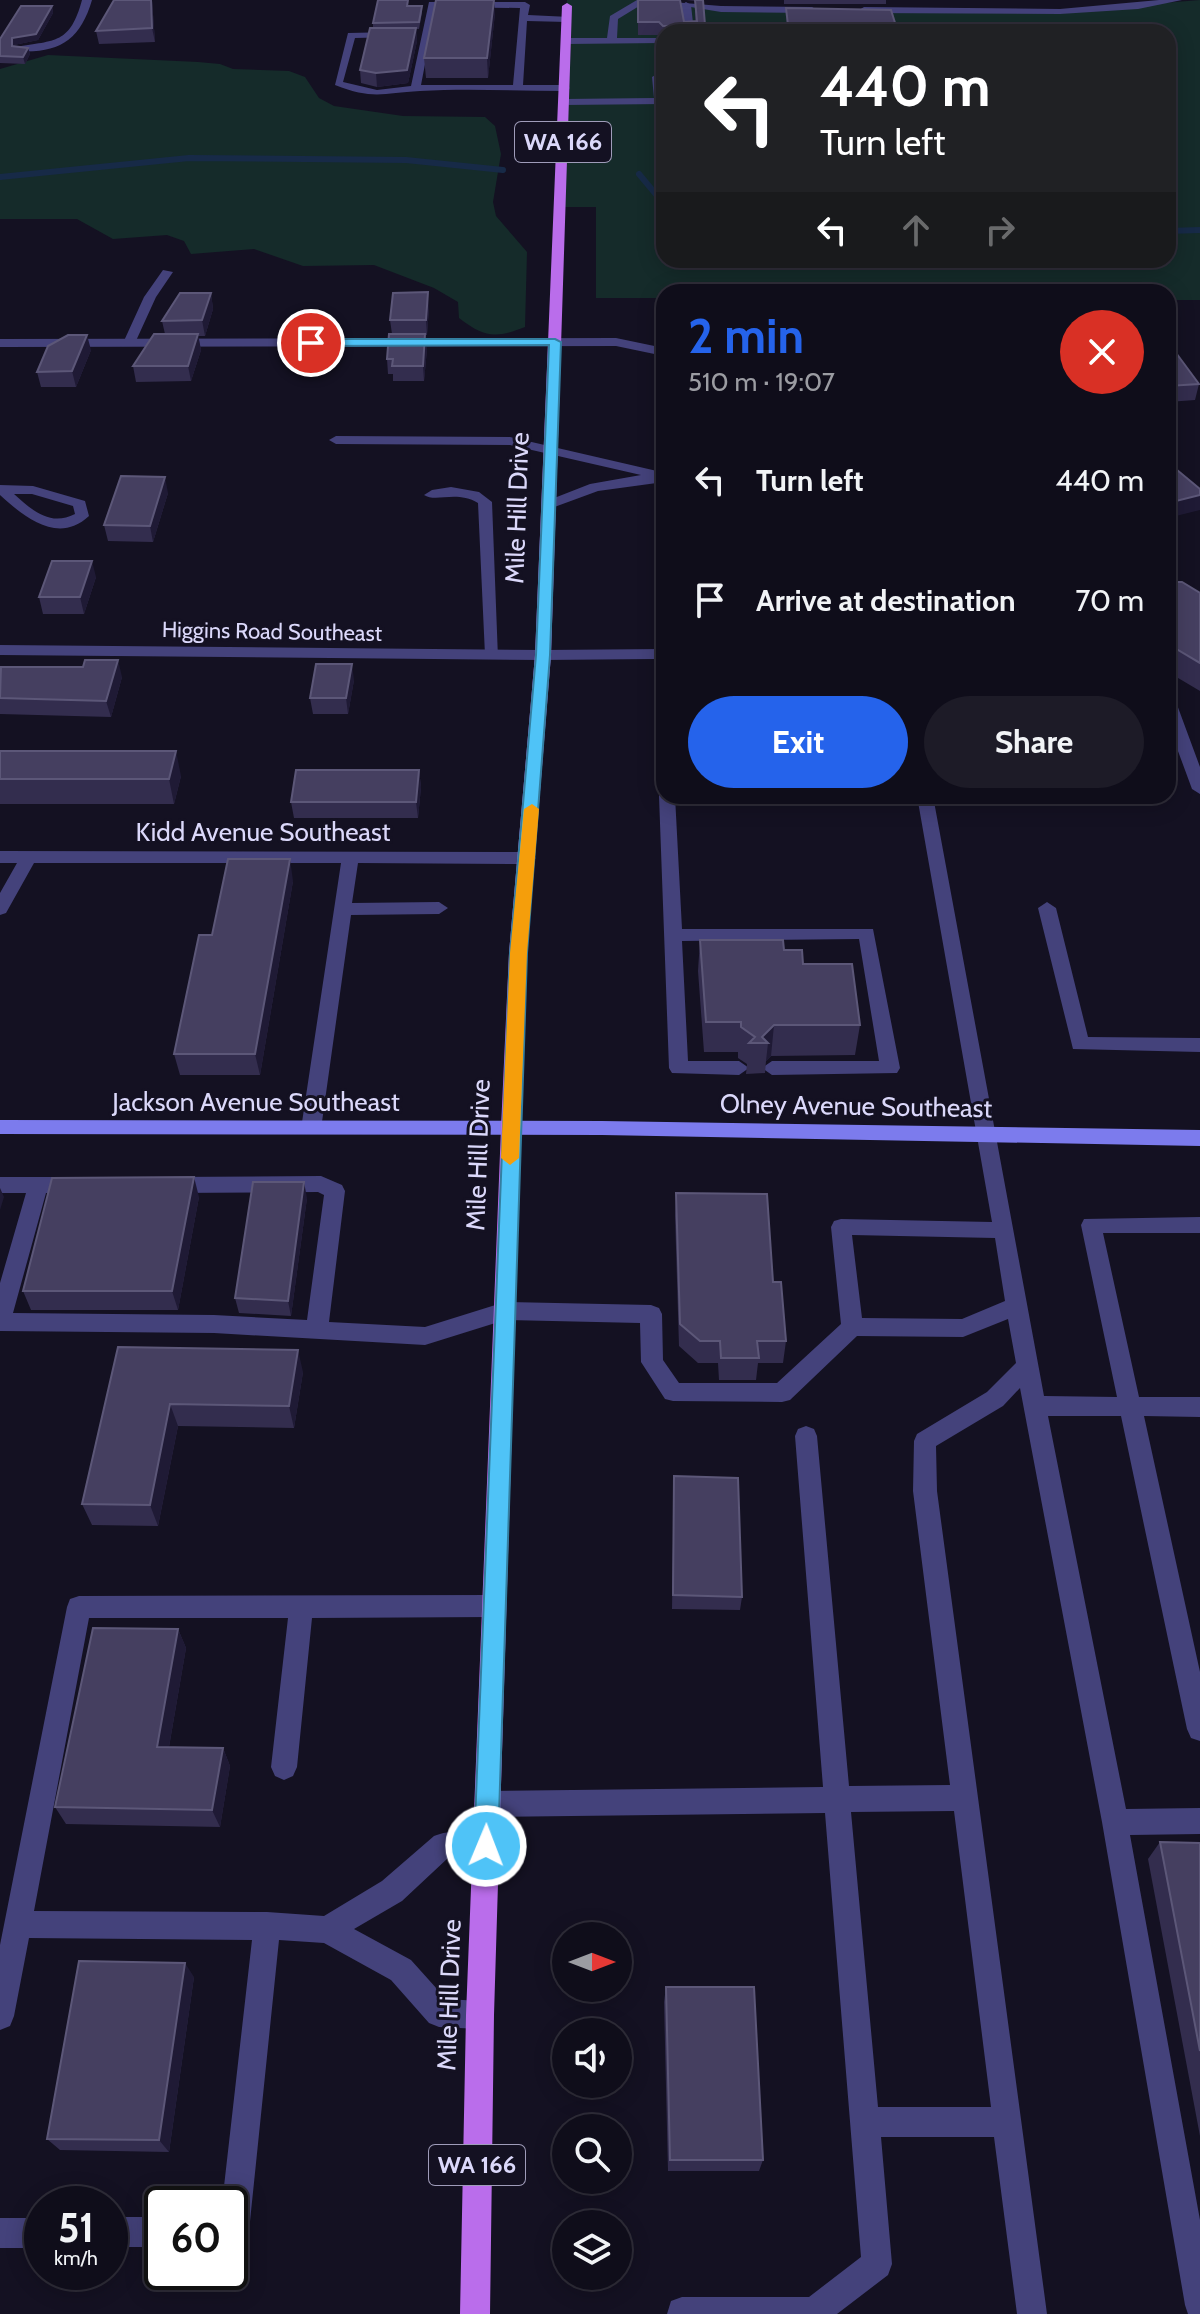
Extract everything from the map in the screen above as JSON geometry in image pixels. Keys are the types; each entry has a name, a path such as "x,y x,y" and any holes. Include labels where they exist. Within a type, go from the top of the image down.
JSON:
{"main road":[{"name":"Mile Hill Drive","path":"475,2314 480,2015 511,1128 518,953 543,655 567,3"},
{"name":"Jackson Avenue Southeast","path":"0,1127 511,1128"},
{"name":"Olney Avenue Southeast","path":"511,1128 1200,1138"}],"street":[{"path":"19,49 57,44 70,38 80,26 87,0"},
{"path":"612,41 613,18 644,0"},
{"path":"653,0 686,5 772,5 820,10"},
{"path":"852,10 1076,10 1177,0"},
{"path":"416,88 432,2 525,5 518,88"},
{"path":"686,5 688,24"},
{"path":"523,18 567,19"},
{"path":"426,35 351,35 338,83 357,91 565,88"},
{"path":"567,41 656,41"},
{"path":"564,102 656,101"},
{"path":"129,343 146,304 167,272"},
{"path":"0,343 616,342 656,350"},
{"path":"336,440 510,441 656,476"},
{"path":"549,505 595,487 656,478"},
{"path":"0,489 33,490 80,504 82,516 67,526 52,526 29,513 0,489"},
{"path":"431,495 451,491 481,497 485,502 493,655"},
{"name":"Higgins Road Southeast","path":"0,650 656,654"},
{"path":"1176,724 1200,789"},
{"path":"667,804 679,1068 739,1068"},
{"path":"926,804 988,1134 1027,1366 1115,1822 1200,2305"},
{"name":"Kidd Avenue Southeast","path":"0,857 527,858"},
{"path":"0,909 29,857"},
{"path":"311,1129 350,858"},
{"path":"343,909 439,908"},
{"path":"1047,908 1080,1044 1200,1045"},
{"path":"673,935 867,933 890,1068 772,1068"},
{"path":"148,1185 321,1184 335,1191 317,1330"},
{"path":"0,1185 101,1185"},
{"path":"38,1185 0,1322 214,1324 425,1336 505,1311 651,1314 652,1362 673,1392 782,1393 852,1327 963,1328 1017,1306"},
{"path":"1200,1225 1091,1225 1200,1729"},
{"path":"852,1327 841,1227 1004,1230"},
{"path":"1027,1366 995,1399 925,1441 925,1491 1032,2314"},
{"path":"1035,1406 1200,1407"},
{"path":"682,2312 814,2312 877,2264 806,1436"},
{"path":"0,2016 79,1607 494,1606"},
{"path":"284,1767 301,1607"},
{"path":"487,1804 965,1798"},
{"path":"1115,1822 1200,1821"},
{"path":"327,1930 392,1891 443,1845 486,1846"},
{"path":"18,1924 267,1926 327,1930 401,1970 439,2013 480,2015"},
{"path":"239,2186 267,1926"},
{"path":"864,2122 1007,2122"},
{"path":"0,2233 24,2233"}],"green space":[{"path":"567,0 653,0 742,10 1076,10 1200,0 1200,300 1176,300 1176,284 656,284 656,298 596,298 596,207 560,207"},
{"path":"48,55 198,62 233,69 289,71 305,77 319,98 334,106 403,116 485,117 495,126 501,154 493,202 496,216 527,252 525,327 498,334 483,332 459,318 458,302 434,288 374,265 303,266 254,249 191,254 184,241 167,235 113,239 77,219 0,219 0,69"}],"building":[{"path":"114,0 151,0 152,28 96,31"},
{"path":"378,0 408,0 407,6 422,6 419,22 373,23"},
{"path":"436,0 494,0 487,58 424,58"},
{"path":"638,0 680,0 684,22 697,21 695,0 703,0 705,24 638,22"},
{"path":"21,6 52,6 36,34 12,38 12,46 28,48 23,57 0,56 0,39"},
{"path":"786,8 891,10 895,24 788,24"},
{"path":"370,28 416,28 407,70 376,73 360,70"},
{"path":"428,292 426,320 390,320 393,293"},
{"path":"180,293 211,293 202,320 162,321"},
{"path":"154,334 198,334 188,366 133,366"},
{"path":"389,334 425,334 423,366 392,366 393,359 387,359"},
{"path":"68,335 87,335 72,371 37,372 48,346"},
{"path":"1176,353 1199,384 1176,385"},
{"path":"1176,469 1200,489 1200,495 1176,501"},
{"path":"121,476 165,477 150,526 104,525"},
{"path":"52,561 92,561 80,597 39,597"},
{"path":"1176,582 1182,582 1200,593 1200,663 1176,649"},
{"path":"85,660 118,660 106,701 0,698 1,667 83,667"},
{"path":"316,664 352,664 346,698 310,698"},
{"path":"0,751 176,751 169,779 0,779"},
{"path":"296,770 419,770 416,802 291,802"},
{"path":"228,859 290,859 255,1054 174,1054 199,935 212,935"},
{"path":"700,940 783,940 784,950 802,950 803,964 852,964 860,1025 774,1025 762,1037 768,1043 749,1043 755,1037 741,1027 741,1022 706,1022"},
{"path":"194,1177 172,1291 23,1291 52,1178"},
{"path":"253,1182 304,1182 288,1301 235,1298"},
{"path":"676,1193 767,1194 773,1282 781,1282 786,1341 757,1341 759,1358 721,1358 720,1341 700,1341 680,1324"},
{"path":"118,1347 298,1350 289,1406 170,1404 150,1505 82,1504"},
{"path":"674,1476 738,1478 742,1597 673,1595"},
{"path":"93,1628 178,1629 157,1747 223,1748 212,1810 55,1807"},
{"path":"1160,1842 1200,1843 1200,2051"},
{"path":"79,1961 185,1963 159,2140 47,2139"},
{"path":"666,1987 754,1987 763,2160 670,2160"}],"waterway":[{"path":"0,177 189,158 406,160 503,170"},
{"path":"639,174 656,194"},
{"path":"1176,231 1200,230"}],"slow traffic":[{"path":"510,1158 518,953 532,809"}],"route":[{"path":"311,343 555,342 543,655 518,953 486,1846"}]}
